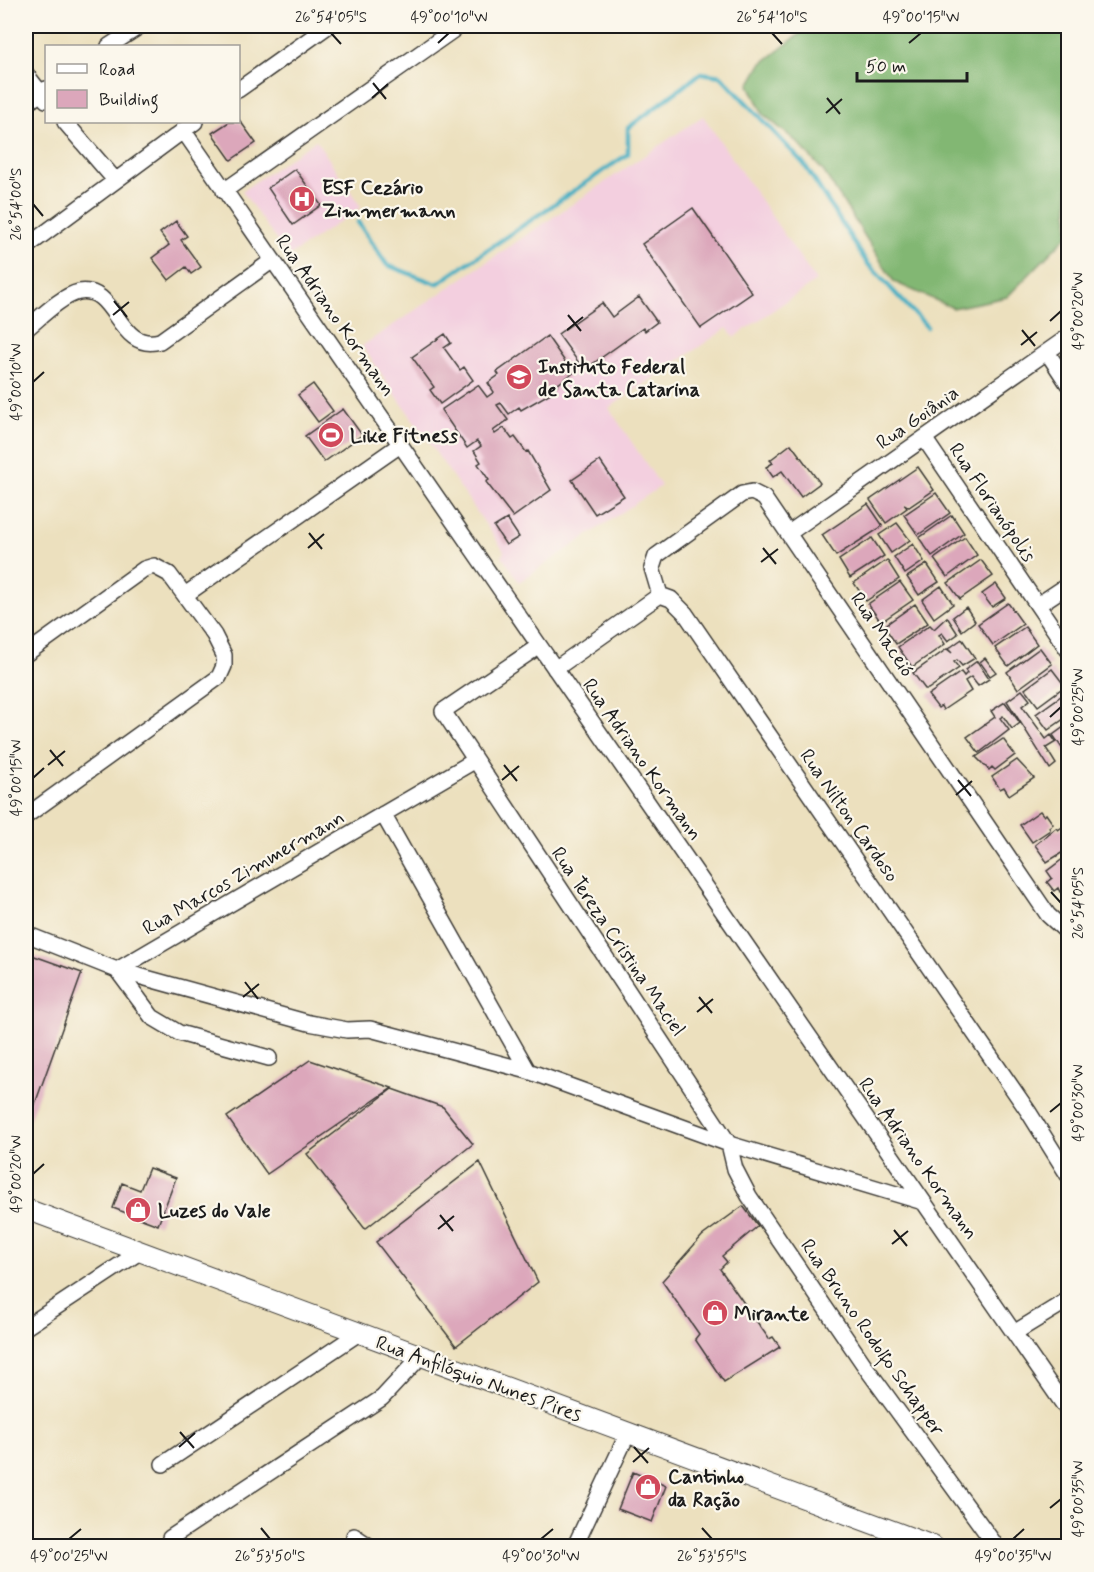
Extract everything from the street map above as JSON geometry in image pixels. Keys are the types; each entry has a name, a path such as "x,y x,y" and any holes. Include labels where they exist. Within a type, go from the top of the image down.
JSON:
{"main road":[{"name":"Rua Anfilóquio Nunes Pires","path":"26,1209 933,1546"}],"street":[{"path":"112,45 140,26"},
{"path":"240,89 328,26"},
{"path":"224,191 459,26"},
{"path":"26,74 45,94 26,104"},
{"path":"66,123 115,180"},
{"path":"26,247 189,126"},
{"name":"Rua Adriano Kormann","path":"189,126 224,191 1068,1411"},
{"path":"26,329 66,299 80,292 93,294 105,301 132,336 140,343 150,344 160,341 273,260"},
{"name":"Rua Goiânia","path":"789,532 1068,337"},
{"path":"1047,352 1068,384"},
{"name":"Rua Florianópolis","path":"924,438 1068,650"},
{"path":"185,595 400,446"},
{"name":"Rua Maceió","path":"660,595 652,568 656,556 742,494 752,492 764,498 1048,915 1068,933"},
{"path":"26,654 144,569 154,566 163,568 185,595 224,655 224,666 219,677 26,816"},
{"path":"1038,605 1068,585"},
{"path":"555,669 660,595"},
{"name":"Rua Nilton Cardoso","path":"660,595 671,598 685,612 1028,1111 1068,1175"},
{"name":"Rua Tereza Cristina Maciel","path":"539,646 442,711 729,1144"},
{"name":"Rua Marcos Zimmermann","path":"117,970 474,761"},
{"path":"384,814 528,1071"},
{"path":"26,934 117,970 309,1023 347,1030 370,1029 528,1071 729,1144 923,1202"},
{"path":"117,970 152,1017 179,1033 269,1058"},
{"name":"Rua Bruno Rodolfo Schapper","path":"729,1144 735,1169 755,1205 867,1369 996,1546"},
{"path":"26,1327 141,1251"},
{"path":"1014,1333 1068,1300"},
{"path":"163,1464 359,1333"},
{"path":"170,1538 382,1398 421,1356"},
{"path":"575,1546 628,1433"},
{"path":"354,1536 369,1546"}],"shaded area":[{"name":"Instituto Federal de Santa Catarina","path":"703,116 816,281 734,337 727,328 609,408 661,486 519,582 502,556 504,551 362,346"},
{"name":"ESF Cezário Zimmermann","path":"316,140 361,207 288,257 242,191"}],"green space":[{"path":"810,26 1068,26 1068,235 1007,297 953,308 894,282 824,172 798,143 763,114 749,85 761,64"}],"building":[{"path":"240,121 256,143 231,160 212,133 227,123 240,123"},
{"path":"295,169 321,205 293,225 268,188"},
{"path":"693,208 752,293 701,328 642,244"},
{"path":"176,221 187,236 181,240 201,267 191,274 186,267 169,280 152,258 169,245 160,233"},
{"path":"639,297 657,322 645,331 643,328 584,370 558,334 602,303 612,317"},
{"path":"445,334 451,343 444,348 460,370 464,367 473,380 440,404 430,390 434,387 412,357"},
{"path":"547,336 573,373 554,387 556,390 521,410 519,407 509,414 501,403 497,405 508,420 493,431 495,434 504,428 512,439 515,437 526,452 528,451 551,490 513,517 486,482 489,480 478,464 481,462 474,451 481,446 477,441 467,448 441,410 478,385 487,397 494,392 488,383 499,375 497,372"},
{"path":"313,384 333,411 318,422 298,395"},
{"path":"343,409 362,435 324,462 305,436"},
{"path":"791,444 820,483 801,497 782,471 773,477 766,467 773,463 770,460"},
{"path":"600,461 624,496 595,514 572,480"},
{"path":"918,467 934,490 909,507 904,504 907,508 886,523 870,500"},
{"path":"936,493 950,513 918,535 904,515"},
{"path":"868,504 883,526 836,556 822,535"},
{"path":"952,515 964,533 932,556 919,538"},
{"path":"507,519 519,537 506,545 494,527"},
{"path":"897,523 910,540 891,553 879,535"},
{"path":"965,537 977,555 947,577 934,559"},
{"path":"872,538 884,556 850,578 839,560"},
{"path":"913,544 924,561 905,574 894,557"},
{"path":"887,560 899,579 866,601 854,583"},
{"path":"981,560 993,576 960,599 948,583"},
{"path":"927,564 939,582 919,595 907,577"},
{"path":"900,582 913,600 881,622 868,604"},
{"path":"996,584 1006,598 992,607 982,594"},
{"path":"941,586 953,604 934,618 922,600"},
{"path":"1008,603 1023,624 993,645 978,624"},
{"path":"915,604 928,623 896,644 884,626"},
{"path":"966,607 975,621 962,631 953,617"},
{"path":"947,617 958,634 948,641 942,633 939,635 945,644 912,667 898,647 930,625 934,629"},
{"path":"1025,627 1037,644 1008,666 995,648"},
{"path":"962,639 975,658 962,666 957,660 954,662 959,668 925,689 913,673 947,649 952,653 948,649"},
{"path":"1040,648 1052,664 1018,689 1007,672"},
{"path":"985,658 996,672 990,676 980,662"},
{"path":"977,661 989,679 978,686 971,677 965,681 971,691 943,710 941,706 938,708 928,695 961,672 964,676 967,673 965,670"},
{"path":"1052,669 1065,686 1038,706 1025,689"},
{"path":"1022,690 1030,700 1022,706 1046,739 1051,735 1056,742 1046,748 1056,764 1050,769 1007,701"},
{"path":"1068,691 1068,716 1048,730 1036,714"},
{"path":"1005,702 1020,723 1012,729 1003,716 1000,718 1009,730 979,753 967,737 995,717 991,711"},
{"path":"1068,724 1068,752 1066,754 1053,735"},
{"path":"1003,739 1015,755 995,770 992,767 989,770 976,757"},
{"path":"1017,760 1034,778 1009,795 1004,787 1000,789 992,777"},
{"path":"1040,811 1044,816 1046,814 1053,824 1049,827 1050,830 1032,842 1020,825"},
{"path":"1068,823 1068,849 1047,862 1035,845 1056,828 1058,830"},
{"path":"1068,855 1068,885 1060,892 1058,888 1054,891 1047,882 1052,878 1047,871"},
{"path":"26,953 82,973 26,1129"},
{"path":"310,1060 392,1088 267,1174 227,1117"},
{"path":"392,1089 443,1107 473,1144 365,1229 307,1154"},
{"path":"480,1162 538,1282 456,1346 376,1242"},
{"path":"149,1168 176,1178 158,1225 113,1208 122,1183 140,1190"},
{"path":"743,1206 758,1226 722,1256 727,1262 720,1269 769,1339 773,1337 780,1347 724,1382 695,1339 699,1334 662,1281 702,1236"},
{"path":"633,1472 666,1486 652,1522 618,1509"}],"waterway":[{"path":"358,222 387,265 437,284 628,154 628,128 701,73 721,76 804,164 867,263 927,327"}],"place":[{"name":"ESF Cezário Zimmermann","path":"302,199"},
{"name":"Instituto Federal de Santa Catarina","path":"519,377"},
{"name":"Like Fitness","path":"331,435"},
{"name":"Luzes do Vale","path":"138,1210"},
{"name":"Mirante","path":"715,1313"},
{"name":"Cantinho da Ração","path":"648,1487"}]}
